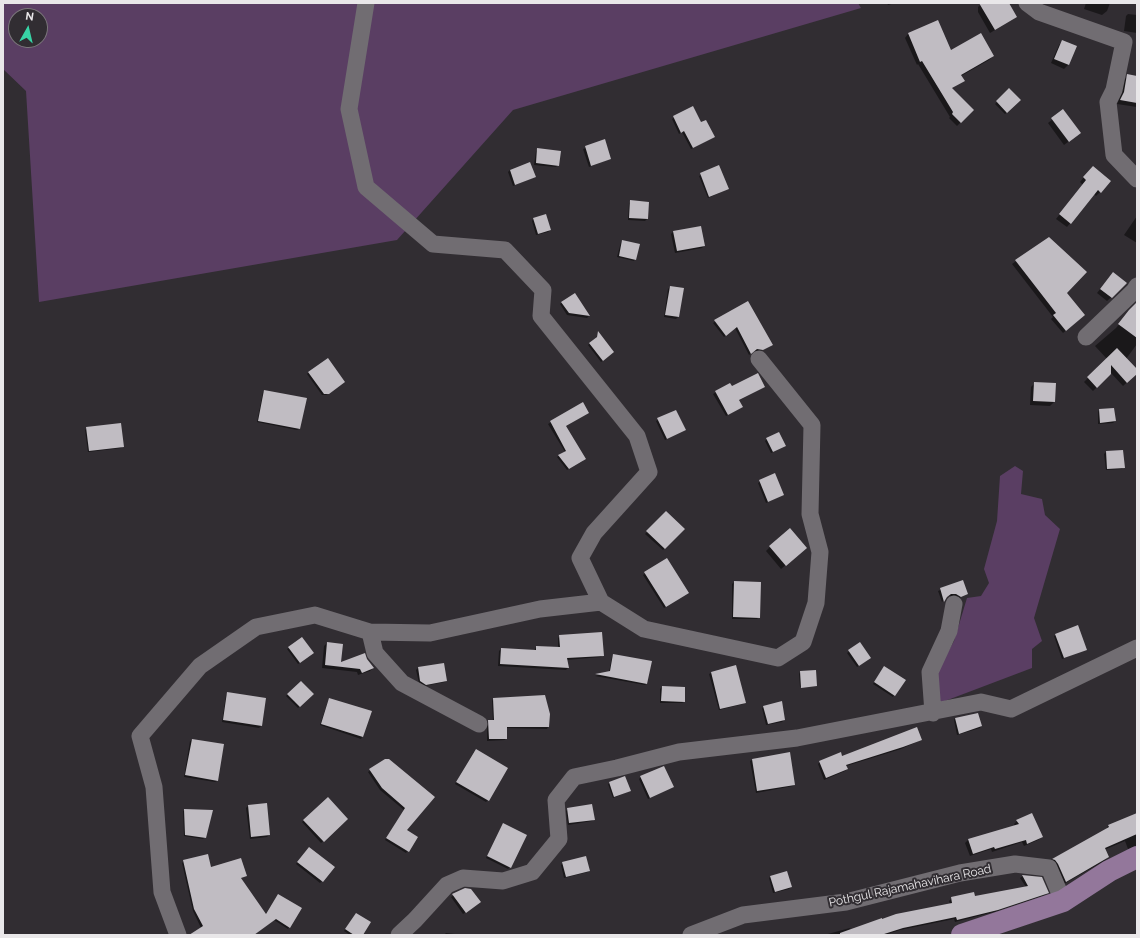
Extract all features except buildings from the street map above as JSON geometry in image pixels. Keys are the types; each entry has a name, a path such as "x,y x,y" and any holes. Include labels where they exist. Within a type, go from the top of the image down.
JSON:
{"main road":[{"path":"962,935 1063,901 1109,871 1137,856"}],"street":[{"path":"366,3 349,109 366,186 433,244 505,250 543,290 541,316 637,436 649,472 594,533 580,558 601,602 644,629 778,658 803,642 816,603 820,552 810,514 812,425 759,359"},
{"path":"1027,3 1039,12 1124,42 1114,90 1108,102 1114,155 1137,179"},
{"path":"1086,337 1134,291 1137,286"},
{"path":"178,935 162,892 154,787 140,736 200,666 256,627 315,615 370,632 430,633 540,609 601,602"},
{"path":"933,712 930,672 949,631 954,604"},
{"path":"370,632 375,653 402,683 479,724"},
{"path":"399,935 416,920 447,885 463,878 503,881 532,872 558,839 556,800 574,777 617,768 679,752 798,738 981,702 1011,709 1137,648"},
{"name":"Pothgul Rajamahavihara Road","path":"691,935 743,915 846,902 960,872 1015,864 1049,868 1063,901"}],"shaded area":[{"path":"3,3 858,3 861,8 513,110 397,240 39,302 26,91 3,69"},
{"path":"1015,466 1023,471 1021,494 1042,499 1045,515 1060,529 1034,618 1042,641 1032,649 1032,668 937,704 936,673 954,641 967,598 981,596 989,583 984,569 997,521 1000,476"}]}
